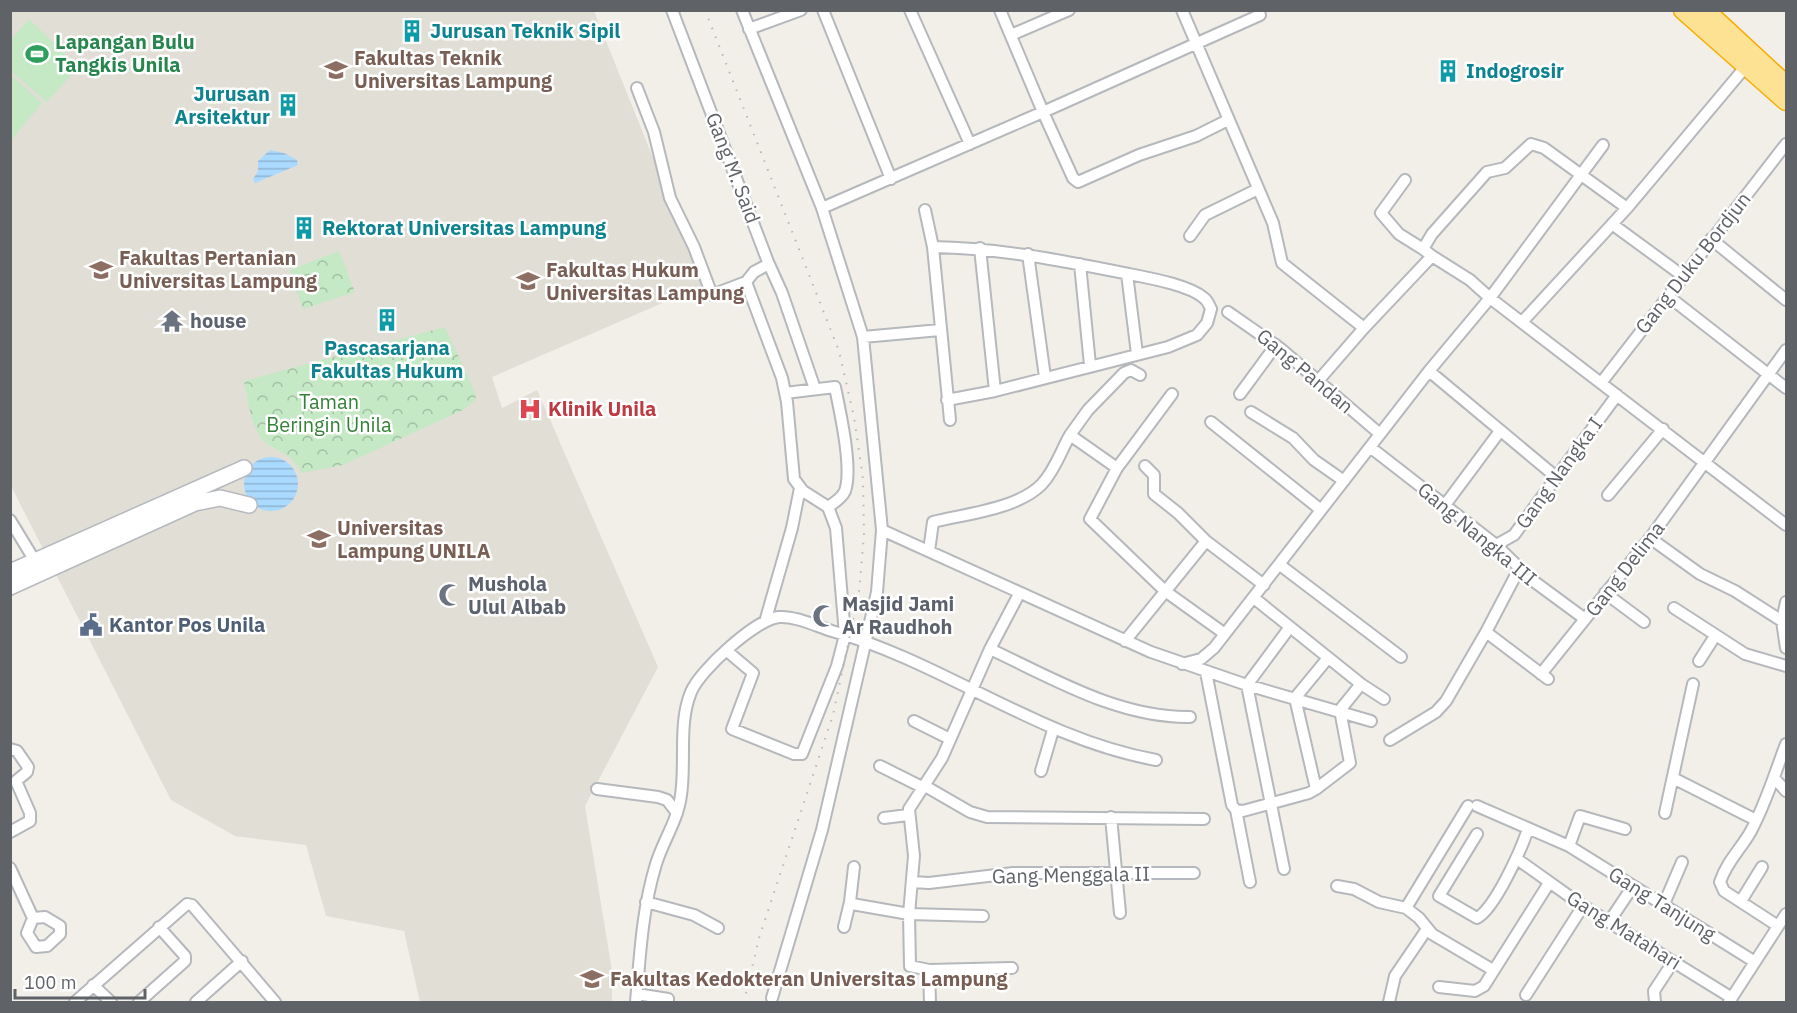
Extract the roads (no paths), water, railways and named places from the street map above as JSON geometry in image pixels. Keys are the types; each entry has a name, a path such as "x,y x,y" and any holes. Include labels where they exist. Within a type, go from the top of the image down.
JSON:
{"highway":[{"path":"1683,10 1786,101"},
{"path":"1706,10 1786,85"}],"street":[{"name":"Gang M. Said","path":"672,10 768,262 782,293 815,390"},
{"path":"742,10 822,208 863,337 882,530 877,592 822,830 772,998"},
{"path":"749,29 801,10"},
{"path":"823,10 891,179"},
{"path":"910,10 970,144"},
{"path":"1000,10 1043,112 1073,178 1078,182 1228,120"},
{"path":"1011,35 1069,10"},
{"path":"1182,10 1273,224 1282,263 1364,328"},
{"path":"822,208 1260,15"},
{"path":"1522,322 1628,208 1747,65"},
{"path":"637,88 654,132 670,198 694,247 712,295 746,282 754,272 767,266 768,262"},
{"path":"1318,381 1428,253 1432,234 1487,172 1505,168 1531,144 1544,148 1628,208"},
{"name":"Gang Duku Bordjun","path":"1601,383 1786,144"},
{"path":"1182,664 1202,659 1225,634 1429,371 1490,298 1603,145"},
{"path":"1405,180 1381,213 1399,234 1470,280 1490,298 1786,525"},
{"path":"1190,236 1205,215 1258,189"},
{"path":"925,210 933,247 950,420"},
{"path":"1612,224 1683,276"},
{"path":"1711,239 1786,300"},
{"path":"933,247 980,248 1028,254 1127,274 1197,294 1205,298 1211,309 1207,323 1197,335 1168,347 995,391 947,400"},
{"path":"980,248 995,391"},
{"path":"1028,254 1045,377"},
{"path":"1080,264 1090,365"},
{"path":"1127,274 1137,354"},
{"path":"727,651 753,673 732,729 799,755 804,749 830,687 845,635 836,528 828,507 800,488 794,479 785,393 746,282"},
{"path":"1668,296 1786,388"},
{"name":"Gang Pandan","path":"1228,312 1276,345 1380,434"},
{"path":"863,337 940,330"},
{"path":"1239,394 1276,345"},
{"name":"Gang Delima","path":"1486,632 1545,676 1586,618 1650,538 1786,350"},
{"path":"929,551 933,522 964,517 999,507 1040,486 1070,435 1088,410 1124,373 1131,370 1140,375"},
{"path":"1429,371 1555,476"},
{"path":"785,393 835,387 844,432 845,489 843,494 828,507"},
{"path":"1172,394 1118,468 1090,519 1107,531 1165,591 1225,634"},
{"name":"Gang Nangka I","path":"1496,545 1514,535 1555,476 1617,395"},
{"path":"1251,412 1293,438 1314,460 1344,480"},
{"path":"1211,422 1321,510"},
{"path":"1608,495 1663,429"},
{"path":"1445,505 1500,431"},
{"path":"1070,435 1118,468"},
{"name":"Gang Nangka III","path":"1370,447 1496,545 1520,569 1586,618"},
{"path":"1145,466 1154,475 1154,494 1206,541 1264,585"},
{"path":"10,572 244,468"},
{"path":"765,622 792,528 800,488"},
{"path":"10,587 195,503 220,498 249,505"},
{"path":"10,520 35,561"},
{"path":"882,530 1125,641 1182,664 1371,721"},
{"path":"1650,538 1700,574 1735,591 1782,621"},
{"path":"1125,641 1206,541"},
{"path":"1280,565 1401,657"},
{"path":"1390,740 1430,716 1446,701 1520,569"},
{"path":"1012,968 929,970 910,966 909,914 914,856 908,815 913,801 924,787 950,739 990,649 1020,594"},
{"path":"1605,594 1644,622"},
{"path":"1254,598 1361,684 1384,699"},
{"path":"1786,602 1782,621 1786,648"},
{"path":"1674,608 1715,636 1754,658 1786,666"},
{"path":"668,1002 668,999 637,998 640,938 656,862 677,813 683,769 686,709 690,692 708,669 727,651 765,622 787,618 865,641 1053,730 1131,755 1156,760"},
{"path":"1284,869 1247,685 1290,627"},
{"path":"1699,661 1715,636"},
{"path":"990,649 1104,701 1161,717 1191,717"},
{"path":"1295,698 1328,658"},
{"path":"1206,672 1232,805 1236,810 1250,882"},
{"path":"1236,810 1271,804 1316,789 1350,763 1340,711 1361,684"},
{"path":"1665,813 1693,684"},
{"path":"1295,698 1316,789"},
{"path":"914,721 950,739"},
{"path":"1041,771 1053,730"},
{"path":"1778,926 1724,891 1720,882 1731,857 1745,841 1756,820 1786,744"},
{"path":"10,749 17,751 28,767 27,772 16,781 30,813 30,821 10,832"},
{"path":"880,766 970,812 987,817 1204,819"},
{"path":"1673,778 1756,820"},
{"path":"1774,778 1786,791"},
{"path":"597,789 658,797 667,800 677,813"},
{"name":"Gang Tanjung","path":"1406,908 1472,806 1569,846 1755,962"},
{"path":"884,818 908,815"},
{"path":"1569,846 1580,816 1624,829"},
{"path":"1111,817 1120,913"},
{"path":"1477,834 1439,896 1467,915 1477,918 1517,859 1527,832"},
{"name":"Gang Matahari","path":"1517,859 1582,906 1731,1000"},
{"path":"1664,904 1682,862"},
{"path":"844,927 850,902 854,867"},
{"path":"1741,901 1762,867"},
{"path":"10,868 33,918"},
{"name":"Gang Menggala II","path":"912,882 929,883 1013,873 1194,873"},
{"path":"1439,987 1475,991 1484,986 1548,883"},
{"path":"1337,885 1379,902 1406,908 1442,941 1493,970"},
{"path":"1609,922 1633,886"},
{"path":"646,902 694,915 718,928"},
{"path":"850,902 857,906 909,914 983,916"},
{"path":"75,1002 182,906 192,905 275,1002"},
{"path":"1526,995 1582,906"},
{"path":"1731,1000 1786,914"},
{"path":"139,1002 185,961 185,956 159,927"},
{"path":"1389,1002 1395,976 1427,929"},
{"path":"196,1002 242,962"},
{"path":"1653,1002 1654,991 1673,962"},
{"path":"929,970 930,1002"},
{"path":"93,985 111,1002"}],"water":[{"path":"270,150 284,153 297,160 298,165 255,183 253,179 258,171 258,161"},
{"path":"271,457 281,459 290,465 296,474 298,484 296,494 290,503 281,509 271,511 261,509 252,503 246,494 244,484 246,474 252,465 261,459"}],"railway":[{"path":"705,10 839,351 854,417 863,479 864,535 859,592 833,715 759,938 744,1002"}],"place":[{"name":"Jurusan Teknik Sipil","path":"412,31"},
{"name":"Lapangan Bulu Tangkis Unila","path":"37,54"},
{"name":"Fakultas Teknik Universitas Lampung","path":"336,70"},
{"name":"Indogrosir","path":"1448,71"},
{"name":"Jurusan Arsitektur","path":"288,105"},
{"name":"Rektorat Universitas Lampung","path":"304,228"},
{"name":"Fakultas Pertanian Universitas Lampung","path":"101,270"},
{"name":"Fakultas Hukum Universitas Lampung","path":"528,281"},
{"name":"Pascasarjana Fakultas Hukum","path":"387,320"},
{"name":"house","path":"172,321"},
{"name":"Klinik Unila","path":"530,409"},
{"name":"Universitas Lampung UNILA","path":"319,539"},
{"name":"Mushola Ulul Albab","path":"450,595"},
{"name":"Masjid Jami Ar Raudhoh","path":"824,616"},
{"name":"Kantor Pos Unila","path":"91,625"},
{"name":"Fakultas Kedokteran Universitas Lampung","path":"592,979"}],"park label":[{"name":"Taman Beringin Unila","path":"329,414"}]}
